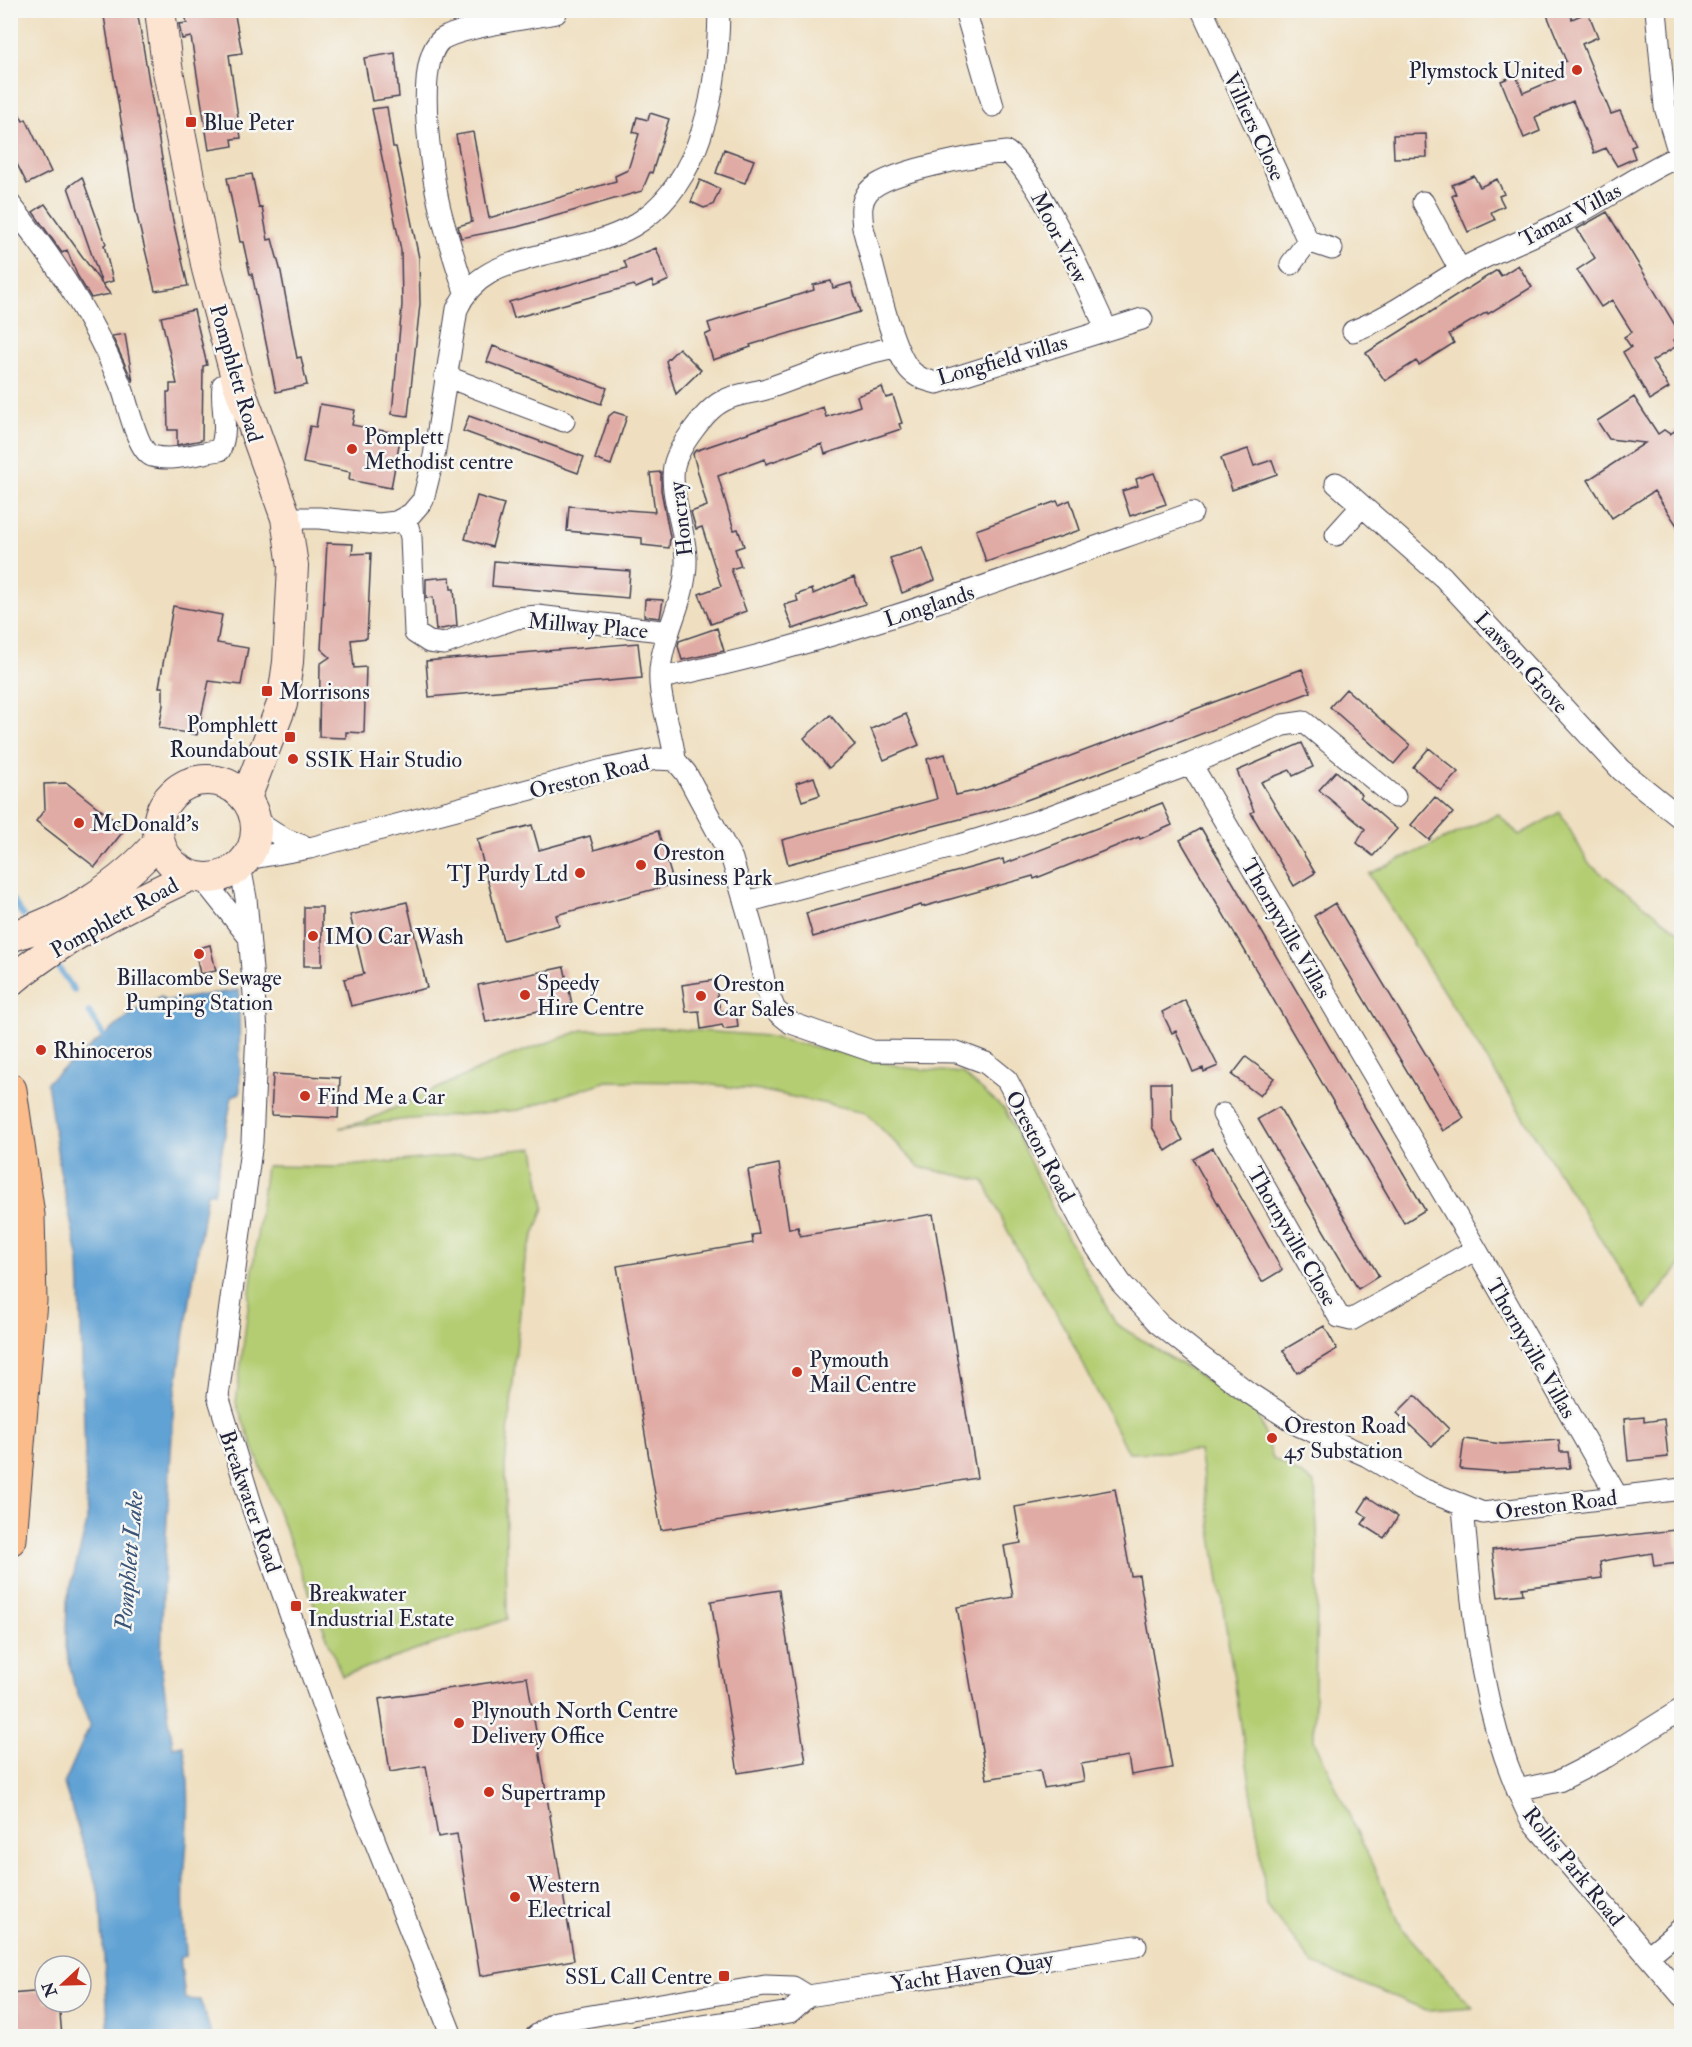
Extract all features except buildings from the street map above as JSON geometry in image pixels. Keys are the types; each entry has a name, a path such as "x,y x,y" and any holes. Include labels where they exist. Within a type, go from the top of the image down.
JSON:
{"main road":[{"path":"10,1090 28,1215 30,1301 19,1337 10,1539"}],"street":[{"name":"Pomphlett Road","path":"160,10 167,66 207,269 237,381 286,518 293,567 288,662 282,704 269,732 251,809"},
{"path":"286,518 319,518 378,524 396,522 405,517 423,500 434,456 456,309 465,292 479,278 513,262 606,237 632,227 657,209 683,174 703,130 713,90 718,10"},
{"path":"964,10 993,106"},
{"name":"Villiers Close","path":"1202,10 1308,241"},
{"path":"1656,10 1665,107 1680,160"},
{"path":"465,292 439,208 429,142 427,88 430,56 441,40 463,32 523,15 556,13"},
{"name":"Moor View","path":"1007,152 1020,162 1038,193 1106,328"},
{"name":"Longfield villas","path":"1007,152 981,154 887,178 868,192 861,210 863,228 896,347 909,368 921,380 937,383 1106,328 1142,319"},
{"name":"Tamar Villas","path":"1353,331 1380,321 1460,270 1562,222 1620,190 1648,170 1680,160"},
{"path":"1423,202 1460,270"},
{"path":"10,204 101,338 135,424 140,446 151,456 174,457 220,450 226,434 221,397 223,385 237,381"},
{"path":"1291,264 1308,241 1332,249"},
{"name":"Honcray","path":"675,760 673,735 661,685 660,663 687,562 674,466 697,425 722,401 757,392 871,352 896,347"},
{"path":"445,376 564,421"},
{"name":"Lawson Grove","path":"1336,483 1443,577 1621,770 1682,819"},
{"path":"1336,536 1362,506"},
{"name":"Longlands","path":"661,685 888,620 1192,513"},
{"name":"Millway Place","path":"405,517 411,537 416,633 429,642 444,644 516,618 538,616 669,632"},
{"path":"746,902 1037,821 1191,764 1283,725 1304,722 1395,796"},
{"name":"Pomphlett Road","path":"216,780 269,732"},
{"name":"Oreston Road","path":"244,862 310,848 603,770 656,759 675,760 686,773 732,859 746,902 765,985 775,1010 791,1023 872,1051 897,1054 957,1052 986,1063 1007,1080 1090,1238 1121,1283 1160,1324 1249,1393 1300,1426 1367,1456 1420,1488 1483,1513 1682,1489"},
{"name":"Thornyville Villas","path":"1191,764 1476,1249 1617,1496"},
{"path":"248,936 196,877 176,867 166,856 159,841 160,816 174,793 193,782 216,780 237,789 251,809 285,839 310,848"},
{"path":"196,877 229,874 244,862 254,847 251,809"},
{"name":"Pomphlett Road","path":"10,938 53,919 132,871 159,841"},
{"name":"Breakwater Road","path":"244,862 257,1030 252,1142 218,1396 252,1508 335,1740 452,2037"},
{"name":"Pomphlett Road","path":"10,982 60,946 142,898 196,877"},
{"name":"Thornyville Close","path":"1223,1114 1339,1317 1351,1320 1476,1249"},
{"name":"Rollis Park Road","path":"1463,1507 1484,1688 1500,1749 1517,1790 1531,1820 1682,1996"},
{"path":"1517,1790 1559,1781 1606,1757 1682,1709"},
{"path":"1648,1956 1682,1928"},
{"name":"Yacht Haven Quay","path":"639,2037 790,2012 808,1996 1136,1946"},
{"name":"Yacht Haven Quay","path":"536,2037 556,2022 765,1986 793,1987 808,1996"}],"green space":[{"path":"1560,812 1589,864 1681,933 1681,1264 1645,1309 1369,874 1498,814 1519,835"},
{"path":"663,1028 766,1036 907,1068 962,1073 1005,1110 1059,1222 1116,1324 1257,1411 1273,1458 1315,1483 1318,1555 1314,1740 1403,1930 1473,2008 1429,2011 1313,1964 1266,1905 1262,1862 1199,1451 1128,1453 1066,1330 1014,1244 984,1181 919,1167 865,1112 769,1092 691,1082 607,1081 519,1110 400,1120 339,1128 366,1121 504,1058 583,1030"},
{"path":"534,1148 544,1208 525,1259 505,1466 507,1619 342,1676 236,1403 266,1166 338,1167"}],"water":[{"name":"Pomphlett Lake","path":"239,990 240,1093 232,1096 214,1193 207,1193 174,1401 161,1665 173,1747 183,1745 188,1779 183,1900 186,1956 180,1957 185,1999 200,2000 212,2036 109,2036 100,1897 64,1784 90,1725 74,1685 66,1647 67,1600 87,1523 79,1260 60,1171 47,1082 135,1011 161,997 165,1001"}],"waterway":[{"path":"10,897 23,915"},
{"path":"58,967 74,990"},
{"path":"89,1012 107,1042"}],"place":[{"name":"Plymstock United","path":"1577,70"},
{"name":"Blue Peter","path":"191,122"},
{"name":"Pomplett Methodist centre","path":"352,449"},
{"name":"Morrisons","path":"267,691"},
{"name":"Pomphlett Roundabout","path":"290,737"},
{"name":"SSIK Hair Studio","path":"293,759"},
{"name":"McDonald's","path":"79,823"},
{"name":"Oreston Business Park","path":"641,865"},
{"name":"TJ Purdy Ltd","path":"580,873"},
{"name":"IMO Car Wash","path":"313,936"},
{"name":"Billacombe Sewage Pumping Station","path":"199,954"},
{"name":"Speedy Hire Centre","path":"525,995"},
{"name":"Oreston Car Sales","path":"701,996"},
{"name":"Rhinoceros","path":"41,1050"},
{"name":"Find Me a Car","path":"305,1096"},
{"name":"Pymouth Mail Centre","path":"797,1372"},
{"name":"Oreston Road 45 Substation","path":"1272,1438"},
{"name":"Breakwater Industrial Estate","path":"296,1606"},
{"name":"Plynouth North Centre Delivery Office","path":"459,1723"},
{"name":"Supertramp","path":"489,1792"},
{"name":"Western Electrical","path":"515,1897"},
{"name":"SSL Call Centre","path":"724,1976"}]}
